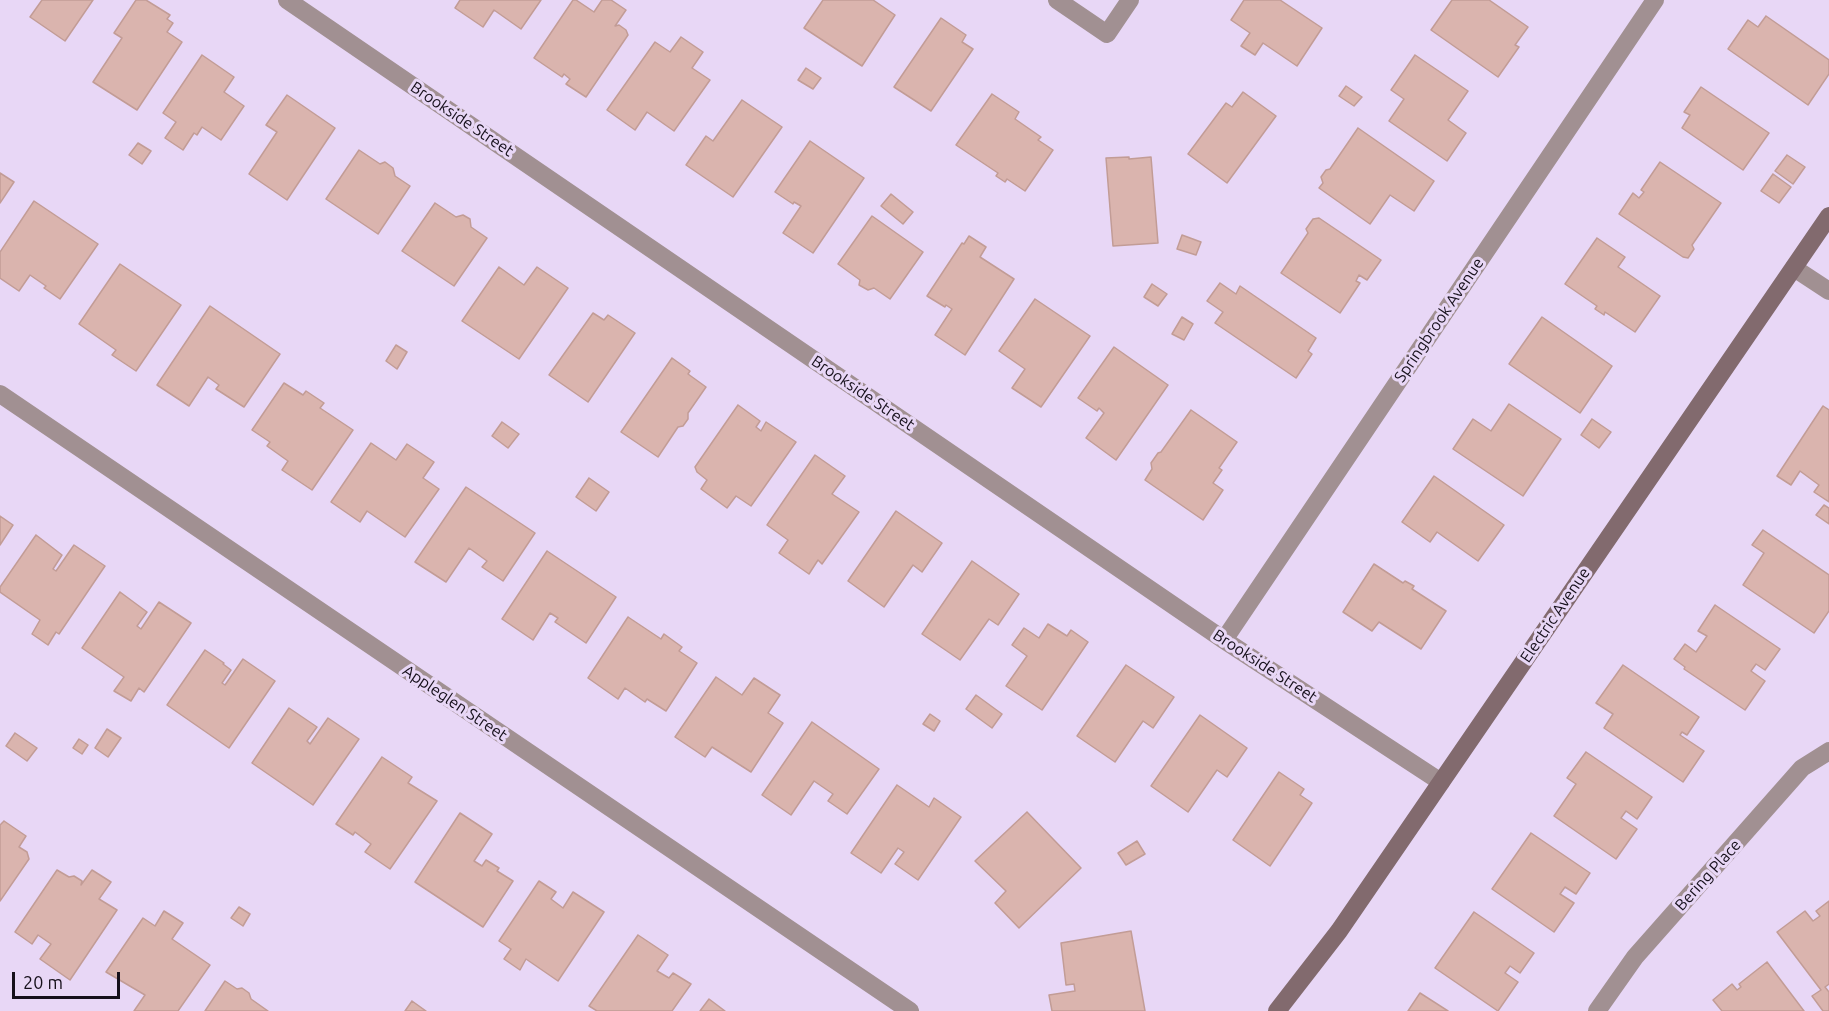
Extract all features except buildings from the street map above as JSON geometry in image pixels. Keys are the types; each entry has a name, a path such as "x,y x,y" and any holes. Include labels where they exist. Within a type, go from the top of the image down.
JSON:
{"street":[{"name":"Brookside Street","path":"287,0 1224,640 1441,782"},
{"path":"1057,0 1107,34 1130,0"},
{"name":"Springbrook Avenue","path":"1224,640 1655,0"},
{"name":"Electric Avenue","path":"1277,1011 1339,931 1829,216"},
{"path":"1794,268 1829,291"},
{"name":"Appleglen Street","path":"0,394 910,1011"},
{"name":"Bering Place","path":"1598,1011 1635,957 1802,768 1829,751"}]}
